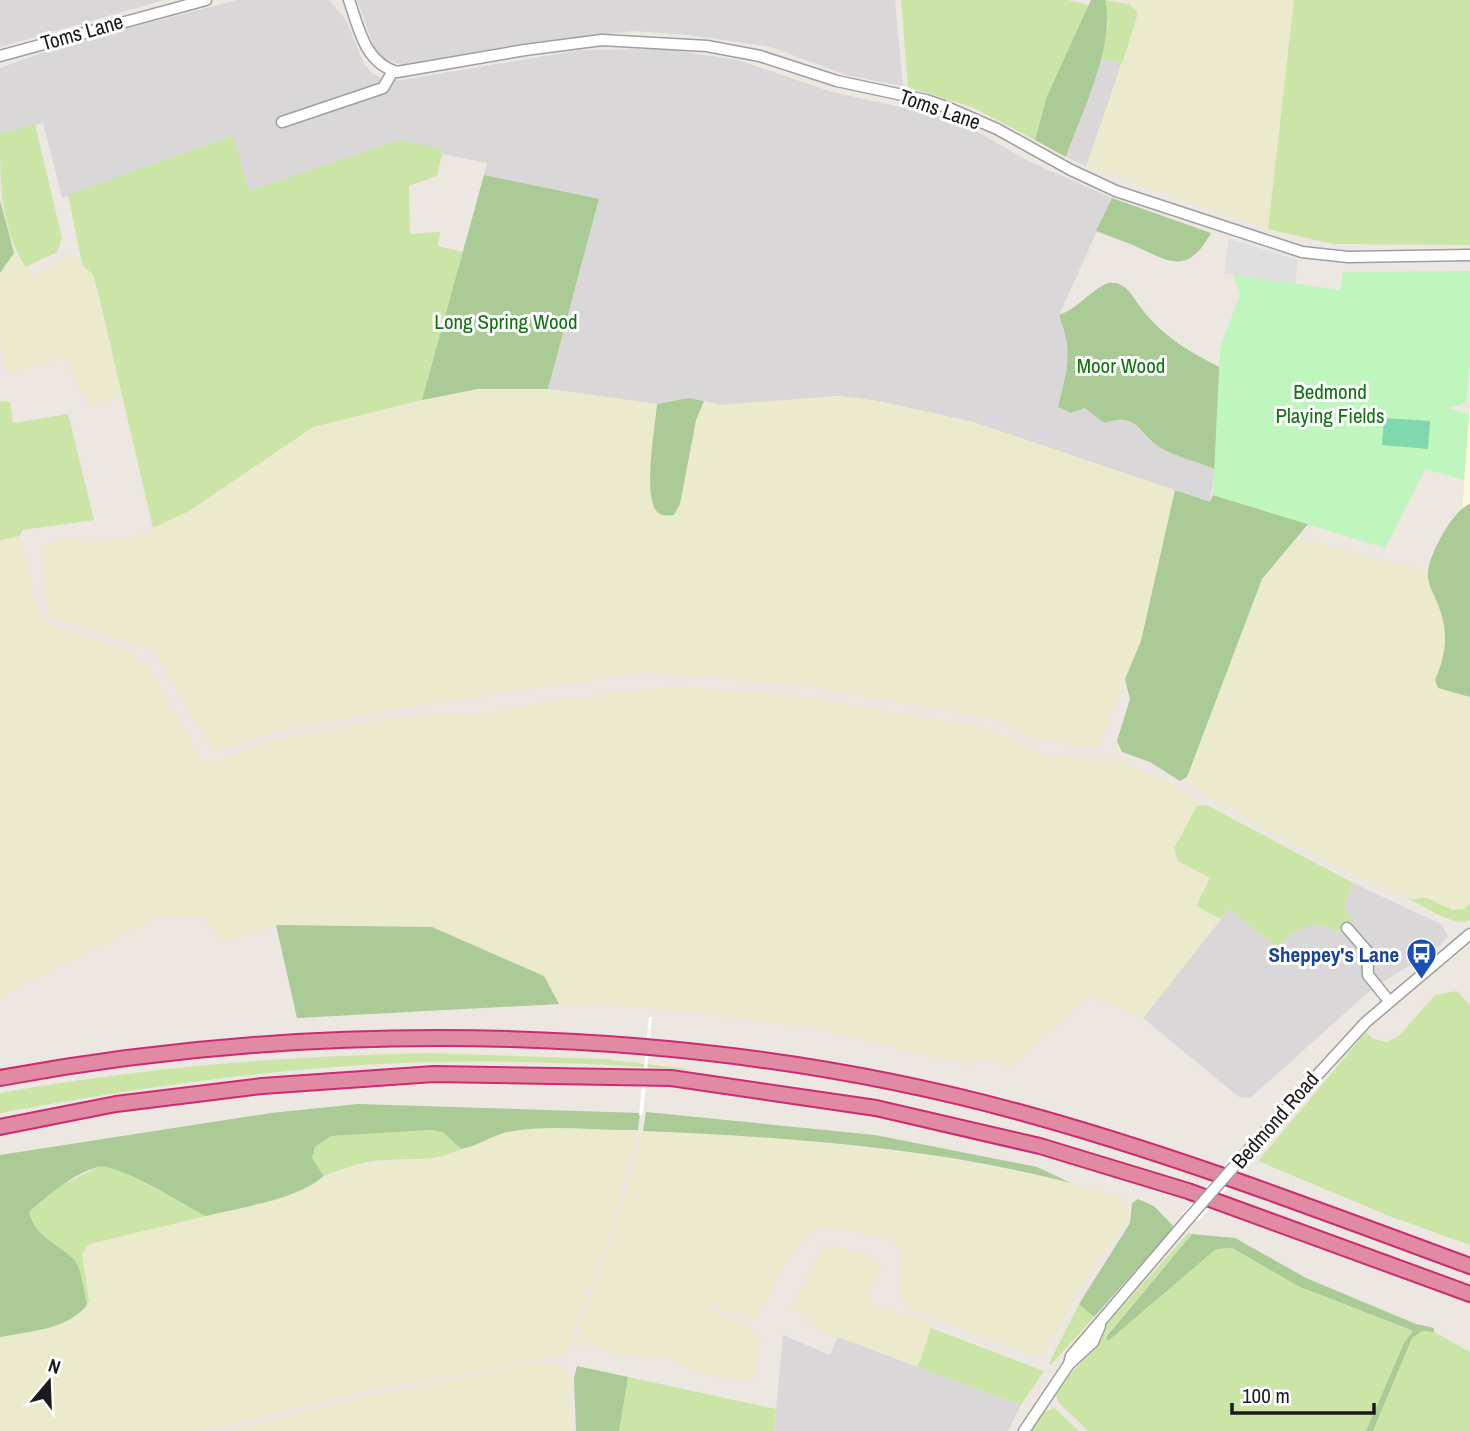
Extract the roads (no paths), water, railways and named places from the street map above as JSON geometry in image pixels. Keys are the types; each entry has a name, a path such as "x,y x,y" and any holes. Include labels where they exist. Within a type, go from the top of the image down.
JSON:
{"highway":[{"path":"0,1078 254,1043 478,1038 725,1057 878,1081 1017,1112 1200,1167 1470,1266"},
{"path":"0,1127 116,1104 275,1085 434,1074 671,1077 876,1108 1040,1146 1188,1191 1470,1294"}],"street":[{"name":"Toms Lane","path":"0,55 206,0"},
{"path":"282,122 383,88 393,71 380,65 368,51 349,0"},
{"name":"Toms Lane","path":"393,71 406,72 525,50 602,40 707,46 760,56 837,81 949,108 1116,191 1302,252 1348,257 1470,255"},
{"path":"1347,928 1367,951 1368,975 1389,1000"},
{"name":"Bedmond Road","path":"1024,1431 1069,1364 1071,1356 1091,1332 1100,1326 1189,1218 1334,1054 1389,1000 1470,934"}],"place":[{"name":"Sheppey's Lane","path":"1422,981"}],"park label":[{"name":"Long Spring Wood","path":"506,321"},
{"name":"Moor Wood","path":"1121,365"},
{"name":"Bedmond Playing Fields","path":"1330,403"}]}
